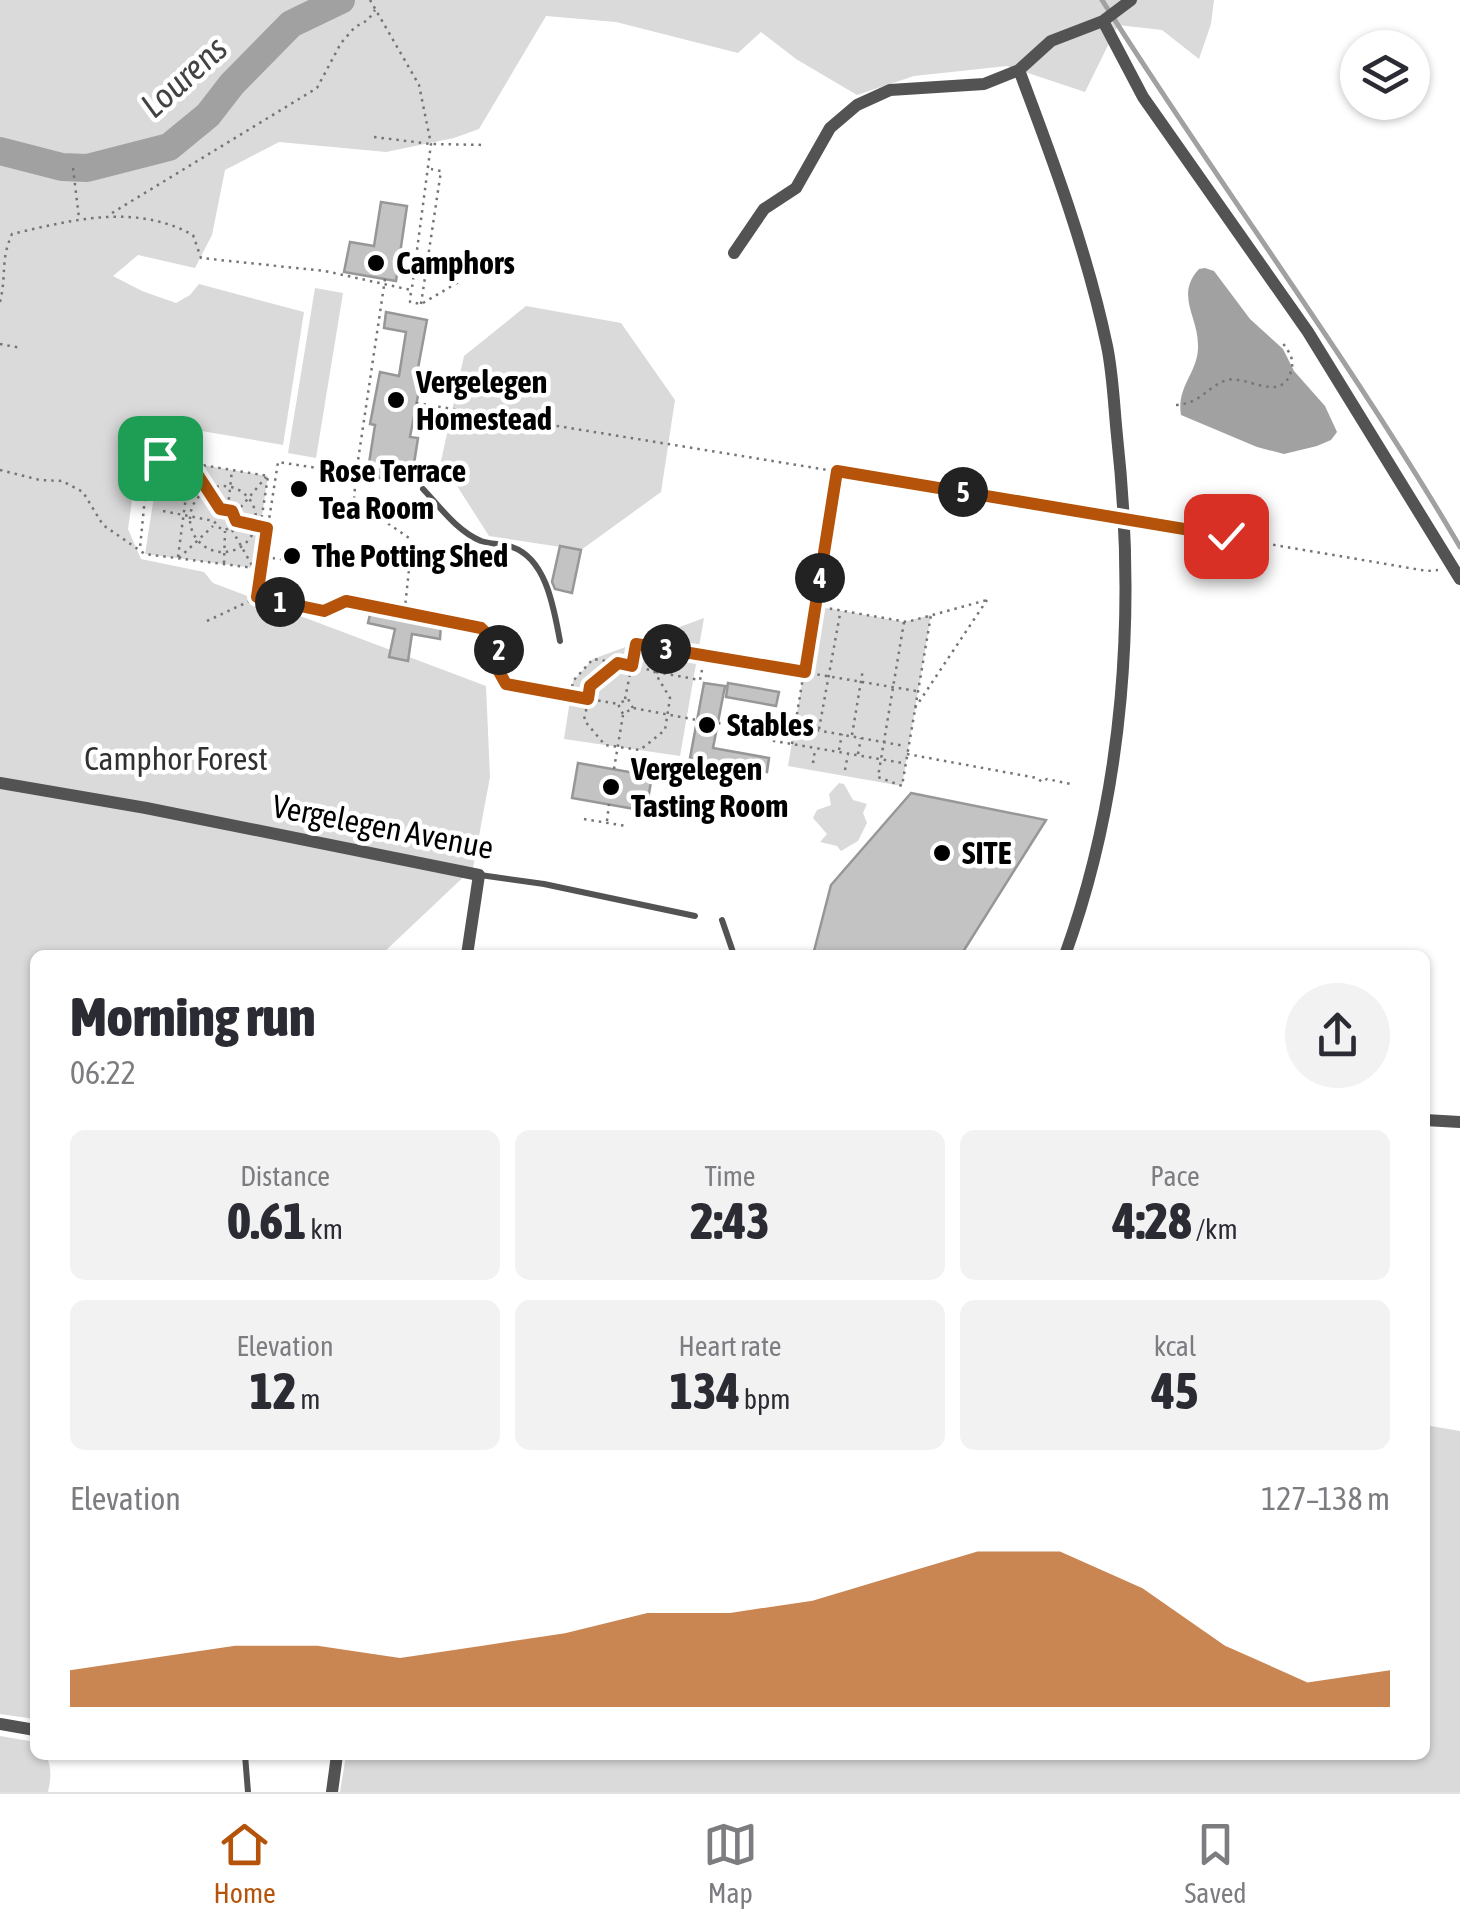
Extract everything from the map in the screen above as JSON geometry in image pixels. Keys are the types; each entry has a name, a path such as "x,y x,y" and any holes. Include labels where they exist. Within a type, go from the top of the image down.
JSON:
{"street":[{"path":"734,253 764,209 796,188 830,128 857,104 890,90 984,84 1019,70 1051,41 1102,20 1131,0"},
{"path":"1102,20 1142,97 1308,332 1457,574"},
{"path":"1019,70 1062,184 1108,350 1128,570 1120,708 1094,854 1066,950"},
{"name":"Vergelegen Avenue","path":"0,783 479,875"},
{"path":"467,950 479,875"},
{"path":"1430,1120 1460,1122"},
{"path":"0,1724 30,1729"},
{"path":"332,1792 336,1760"}],"lane":[{"path":"423,488 455,525 481,540 515,548 534,560 552,602 560,641"},
{"name":"Vergelegen Avenue","path":"479,875 544,884 695,916"},
{"path":"722,920 732,950"},
{"path":"245,1760 248,1792"}],"path":[{"path":"370,0 419,85 431,144 410,302 421,304 457,283 469,246"},
{"path":"111,214 317,88 341,43 368,20 374,8"},
{"path":"374,137 486,145"},
{"path":"73,168 79,220"},
{"path":"421,304 442,171 429,168"},
{"path":"0,302 5,281 1,255 12,234 111,214 178,226 193,234 201,258 325,271 412,290"},
{"path":"418,246 430,247"},
{"path":"385,279 354,500 412,540 404,614"},
{"path":"1176,405 1200,399 1231,379 1272,388 1282,384 1293,366 1282,342"},
{"path":"0,344 21,348"},
{"path":"369,398 376,396"},
{"path":"416,403 1457,574"},
{"path":"140,548 145,496 160,458 268,476"},
{"path":"257,597 278,462 356,474"},
{"path":"190,463 220,509"},
{"path":"178,559 190,463"},
{"path":"0,470 72,486 82,492 104,525 144,554 254,568"},
{"path":"228,508 232,470"},
{"path":"792,744 837,471"},
{"path":"235,514 268,476"},
{"path":"254,568 268,476"},
{"path":"230,488 248,498 258,526 242,547 224,552 207,548 198,540 191,517 197,500 208,490 230,488"},
{"path":"220,509 228,508 235,514 236,521 225,530"},
{"path":"178,559 215,522 220,509"},
{"path":"163,511 215,522 225,530"},
{"path":"236,521 267,528"},
{"path":"231,528 254,568"},
{"path":"223,565 225,530"},
{"path":"264,556 286,560"},
{"path":"207,621 257,597 324,611 346,601 481,628 499,646 497,668 506,684 618,704 625,699 636,644 917,691"},
{"path":"815,606 904,622 987,600 914,710"},
{"path":"819,730 840,612"},
{"path":"904,622 878,780 902,786 930,616"},
{"path":"570,696 573,681 593,659 700,680 705,655"},
{"path":"618,663 590,686 584,720 605,745 640,750 665,730 670,698 654,671"},
{"path":"851,736 863,669"},
{"path":"625,699 632,702 632,708"},
{"path":"614,769 623,714 618,704"},
{"path":"623,714 632,708 697,720"},
{"path":"718,723 767,732 774,741 904,764"},
{"path":"767,732 777,723 907,746"},
{"path":"838,752 842,734"},
{"path":"858,755 861,738"},
{"path":"813,764 816,748"},
{"path":"845,770 848,754"},
{"path":"906,754 1042,782 1071,784"},
{"path":"606,823 609,804"},
{"path":"584,819 626,826"}],"green space":[{"name":"Camphor Forest","path":"0,0 1214,0 1211,24 1199,59 1162,30 1118,25 1085,92 1007,66 914,76 857,95 796,59 761,32 738,53 616,22 546,16 479,129 386,152 279,142 225,170 212,235 195,268 138,255 113,276 176,303 199,284 304,312 283,445 143,421 128,529 141,559 204,572 213,583 486,686 490,777 473,868 386,950 30,950 30,1718 0,1714"},
{"path":"315,288 343,293 316,458 288,453"},
{"path":"526,306 621,323 675,400 661,492 581,550 489,536 441,461 464,356"},
{"path":"160,458 268,476 254,568 145,554"},
{"path":"815,606 904,622 931,615 902,786 788,766"},
{"path":"704,618 680,756 564,739 573,681 593,659"},
{"path":"839,783 844,784 853,800 867,804 863,813 867,823 858,841 841,851 837,846 820,842 827,834 813,818 817,810 831,805 829,794"},
{"path":"1430,1426 1460,1431 1460,1792 340,1792 345,1760 1430,1760"},
{"path":"0,1736 30,1741 30,1760 48,1760 48,1792 0,1792"}],"shaded area":[{"path":"1199,269 1214,271 1250,319 1283,349 1294,371 1325,406 1337,432 1331,440 1284,454 1257,447 1181,415 1182,396 1198,345 1189,288"}],"building":[{"path":"381,202 407,206 396,281 344,272 350,242 374,246"},
{"path":"386,312 427,320 410,437 418,438 411,483 367,476 375,425 370,424 380,372 399,376 406,332 384,328"},
{"path":"560,546 581,550 572,593 555,589 552,582"},
{"path":"371,610 441,624 440,639 412,634 408,661 389,657 395,629 368,623"},
{"path":"704,683 725,686 713,748 769,758 767,772 690,758"},
{"path":"728,683 779,692 776,706 726,697"},
{"path":"578,763 652,776 646,811 572,798"},
{"name":"SITE","path":"911,793 1046,820 964,950 814,950 831,885"}],"waterway":[{"name":"Lourens","path":"0,151 62,167 87,168 169,147 208,115 232,84 291,24 341,0"},
{"path":"1102,0 1374,408 1460,547"}],"place":[{"name":"Camphors","path":"376,263"},
{"name":"Vergelegen Homestead","path":"396,400"},
{"name":"Rose Terrace Tea Room","path":"299,489"},
{"name":"The Potting Shed","path":"292,556"},
{"name":"Stables","path":"707,725"},
{"name":"Vergelegen Tasting Room","path":"611,787"},
{"name":"SITE","path":"942,853"}],"route":[{"path":"160,458 190,463 220,509 228,508 236,521 267,528 257,597 324,611 346,601 481,628 499,646 497,668 506,684 588,699 590,686 618,663 632,666 636,644 805,672 837,471 1226,536"}]}
